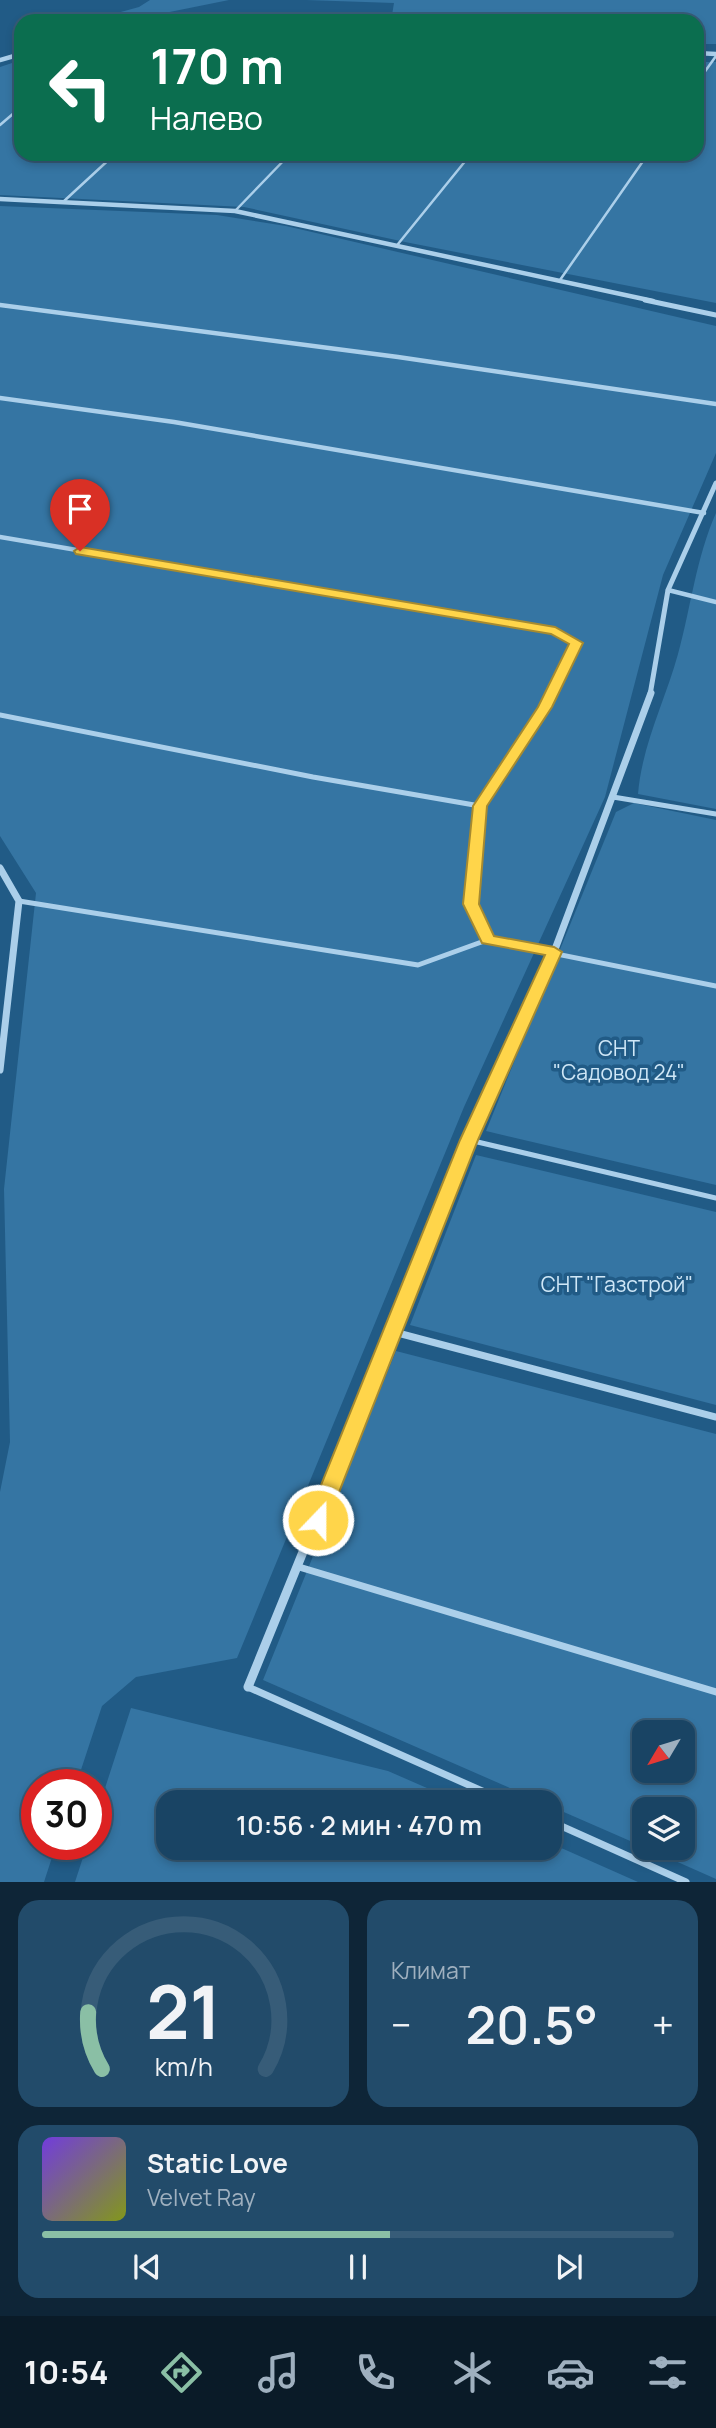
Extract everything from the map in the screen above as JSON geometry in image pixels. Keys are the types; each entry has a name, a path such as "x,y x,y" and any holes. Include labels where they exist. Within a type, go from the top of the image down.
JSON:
{"street":[{"path":"0,199 235,211 398,244 716,315"},
{"path":"248,1687 394,1332 469,1140 554,952 649,703 668,590 716,483"},
{"path":"0,868 19,901 0,1070"}],"lane":[{"path":"704,72 716,55"},
{"path":"0,125 14,113"},
{"path":"63,202 107,161"},
{"path":"235,211 283,161"},
{"path":"398,244 465,161"},
{"path":"560,280 643,161"},
{"path":"0,305 397,357 716,404"},
{"path":"0,398 174,422 704,513"},
{"path":"0,537 555,631 576,643 545,707 480,806 471,904 487,940"},
{"path":"668,590 716,602"},
{"path":"0,715 313,777 480,806"},
{"path":"614,797 716,814"},
{"path":"19,901 418,964 487,940 716,986"},
{"path":"469,1140 716,1198"},
{"path":"394,1332 716,1417"},
{"path":"299,1567 716,1692"},
{"path":"248,1687 480,1790"},
{"path":"562,1826 686,1882"}],"green space":[{"path":"150,0 229,0 160,14 114,14 139,7"},
{"path":"306,0 716,0 716,44 704,44 704,14 392,14 394,3"},
{"path":"14,62 14,161 704,161 704,62 716,62 716,303 405,242 244,207 0,195 0,67"},
{"path":"0,206 217,215 286,226 716,326 716,453 663,575 605,797 464,1107 237,1658 136,1677 102,1706 81,1769 21,1769 21,1860 51,1860 44,1882 0,1882 0,1492 10,1442 4,1189 36,893 0,836"},
{"path":"716,513 716,809 638,794 644,758 673,672 699,565"},
{"name":"СНТ \"Садовод 24\"","path":"634,803 716,820 716,1185 486,1131 616,812"},
{"name":"СНТ \"Газстрой\"","path":"476,1155 716,1212 716,1405 410,1325"},
{"path":"396,1351 716,1434 716,1879 673,1860 695,1860 695,1797 632,1797 632,1842 562,1811 562,1790 515,1790 263,1680"},
{"path":"131,1708 388,1771 432,1790 156,1790 156,1860 562,1860 562,1848 638,1882 75,1882 82,1860 112,1860 111,1769"}],"route":[{"path":"80,551 555,631 576,643 545,707 480,806 479,840 471,904 487,940 554,952 519,1035 469,1140 318,1520"}]}
